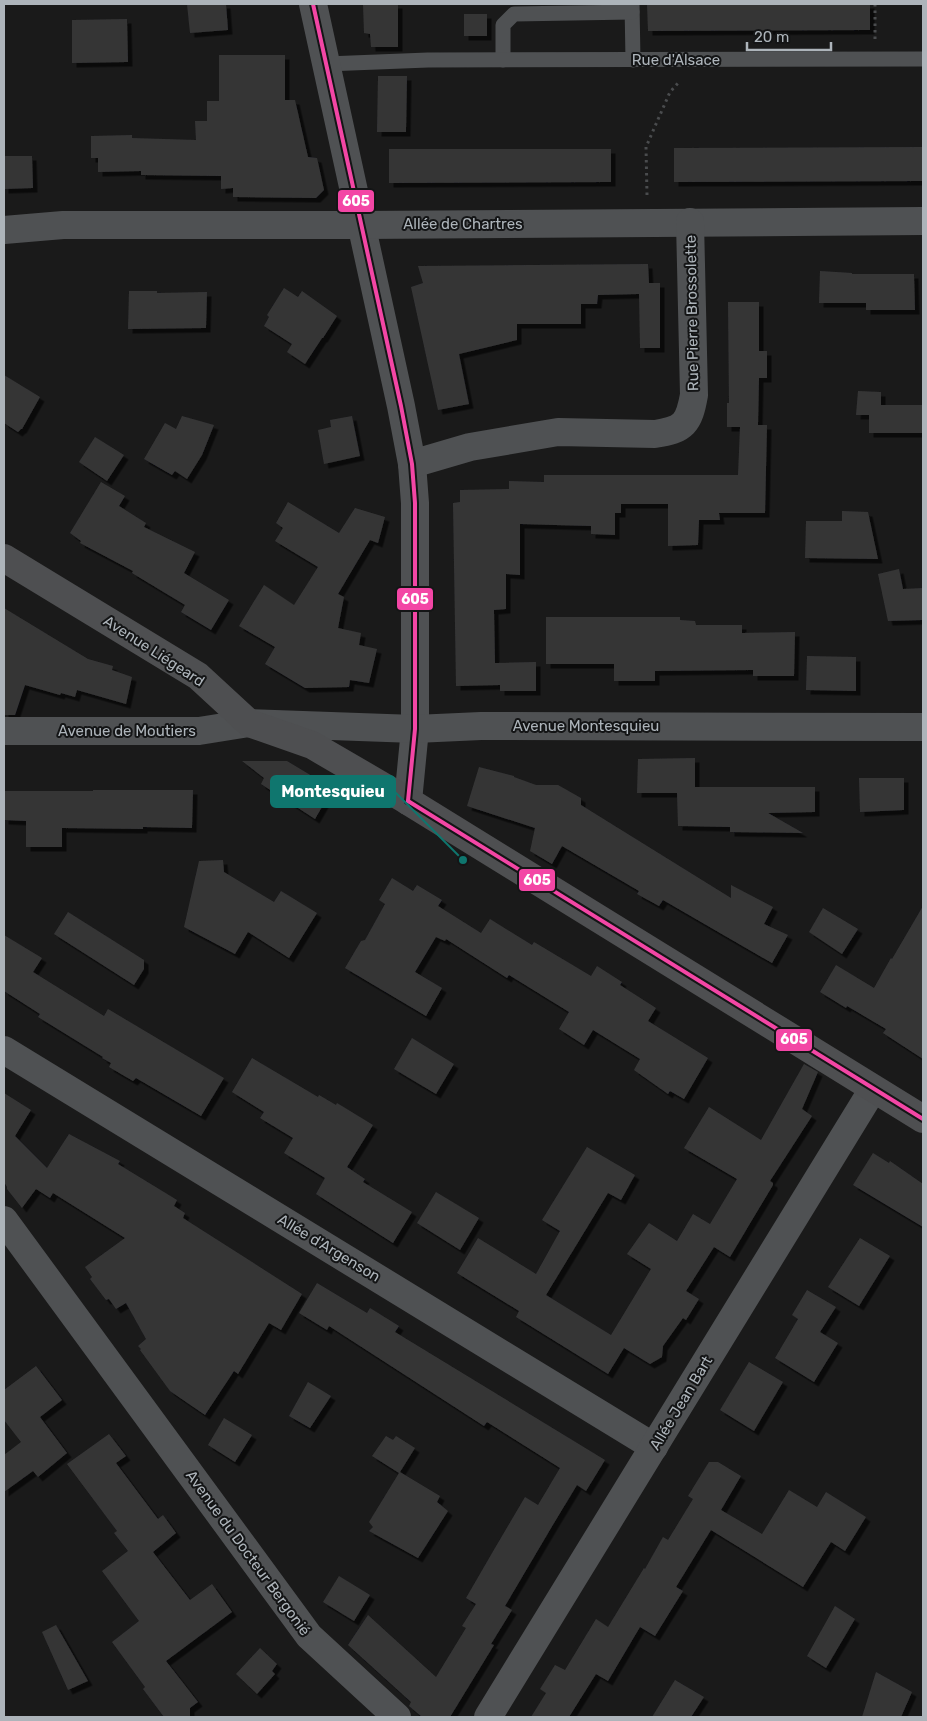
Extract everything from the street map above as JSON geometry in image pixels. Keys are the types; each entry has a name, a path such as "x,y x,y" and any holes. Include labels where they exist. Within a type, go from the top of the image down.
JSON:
{"street":[{"path":"313,4 412,464 416,503 415,729 408,801"},
{"name":"Rue Pierre Brossolette","path":"412,464 470,447 558,432 655,434 671,432 681,426 688,417 694,395 690,222"},
{"name":"Allée de Chartres","path":"4,230 63,225 923,222"},
{"name":"Avenue Liégeard","path":"4,558 198,676 250,723 312,745 408,801 923,1119"},
{"name":"Avenue Montesquieu","path":"250,723 415,729 481,726 923,727"},
{"name":"Avenue de Moutiers","path":"4,731 199,731 250,723"},
{"name":"Allée d'Argenson","path":"4,1050 654,1447"},
{"name":"Allée Jean Bart","path":"488,1717 873,1089"},
{"name":"Avenue du Docteur Bergonié","path":"4,1220 309,1636 398,1717"}],"lane":[{"path":"503,60 503,25 514,14 632,8 633,60"},
{"name":"Rue d'Alsace","path":"326,64 428,60 923,59"}],"path":[{"path":"875,4 875,59"},
{"path":"647,223 646,147 670,92 698,60"}],"building":[{"path":"187,4 226,4 228,30 190,33"},
{"path":"363,4 398,4 398,47 371,47 370,34 364,33"},
{"path":"647,4 870,4 870,30 648,31"},
{"path":"464,14 487,14 487,36 464,36"},
{"path":"127,19 128,62 72,63 72,20"},
{"path":"219,55 285,55 285,100 295,100 308,157 317,158 324,190 316,198 233,197 233,188 221,189 221,176 141,175 141,171 98,172 98,158 91,158 91,136 132,135 132,138 196,140 195,121 207,121 207,101 219,101"},
{"path":"378,76 407,76 406,132 377,132"},
{"path":"923,147 923,181 674,182 674,148"},
{"path":"389,149 611,149 611,182 389,183"},
{"path":"4,156 32,156 33,188 4,189"},
{"path":"648,264 649,283 660,283 660,348 640,348 639,294 598,295 597,304 581,304 581,324 517,324 517,340 459,354 469,404 438,410 411,287 423,283 418,266"},
{"path":"820,271 852,274 914,274 915,310 866,310 866,303 819,303"},
{"path":"284,288 298,297 302,291 337,316 305,364 287,352 292,344 264,326 269,317 267,315"},
{"path":"129,291 157,291 157,293 207,292 206,328 128,329"},
{"path":"728,302 759,302 759,351 767,351 767,378 759,378 758,425 767,425 765,513 719,513 720,520 699,520 698,545 668,546 668,504 621,504 621,513 615,513 615,535 591,534 591,526 520,524 520,575 506,574 506,609 494,610 495,663 536,662 536,691 500,691 500,685 456,686 453,503 460,502 460,490 509,489 509,481 544,482 544,475 738,475 740,427 727,427 727,403 729,403"},
{"path":"4,375 40,397 22,429 18,432 4,423"},
{"path":"858,391 881,392 881,405 923,405 923,433 869,433 869,415 856,415"},
{"path":"182,416 214,425 202,455 187,479 175,471 172,475 144,459 165,423 176,429"},
{"path":"352,416 360,456 324,464 318,430 331,427 330,420"},
{"path":"95,437 124,455 107,481 79,462"},
{"path":"101,482 125,496 119,506 146,523 144,527 195,552 184,573 229,600 211,630 181,612 185,605 132,573 133,571 80,543 81,541 70,533"},
{"path":"288,502 339,533 355,508 385,517 378,543 370,540 338,594 344,597 338,628 361,633 359,645 377,649 369,683 350,680 349,687 305,688 265,664 275,647 239,626 264,585 294,605 318,567 275,541 283,528 276,523"},
{"path":"842,511 868,512 878,559 805,558 806,521 842,521"},
{"path":"899,569 903,589 923,588 923,620 888,621 878,574"},
{"path":"4,608 88,659 113,666 112,670 132,677 126,704 77,690 75,697 61,693 60,695 25,685 15,715 4,715"},
{"path":"546,617 680,617 680,620 695,621 696,625 742,625 742,633 795,632 794,676 753,676 753,670 655,671 655,681 614,681 614,664 546,664"},
{"path":"807,656 856,657 856,691 806,690"},
{"path":"695,758 695,787 815,787 815,812 768,813 803,833 730,832 730,827 678,826 677,793 637,793 638,759"},
{"path":"242,761 287,761 322,782 319,786 330,793 315,819 261,784 264,778"},
{"path":"479,767 514,776 536,785 558,785 581,798 581,805 731,898 731,885 773,907 764,924 788,935 772,963 663,900 659,906 637,894 639,891 562,846 552,864 530,851 535,828 467,806"},
{"path":"859,778 904,778 904,810 860,812"},
{"path":"193,790 192,828 62,828 62,847 26,847 26,821 4,820 4,791"},
{"path":"223,860 224,872 274,902 281,891 317,913 289,958 248,932 235,954 184,927 199,861"},
{"path":"392,878 413,891 417,885 442,900 438,906 481,933 490,919 532,945 534,942 591,976 597,966 622,982 620,985 656,1008 648,1021 708,1058 684,1099 670,1091 668,1094 634,1070 640,1059 593,1030 584,1045 559,1029 569,1012 509,975 507,978 446,939 445,941 436,937 415,972 442,988 426,1016 345,968 361,941 365,940 385,904 379,900"},
{"path":"923,906 923,1059 883,1033 886,1029 820,992 836,965 874,988"},
{"path":"823,908 858,929 842,954 809,932"},
{"path":"68,912 144,960 144,969 134,985 54,934"},
{"path":"4,935 42,958 33,972 104,1016 108,1009 224,1078 201,1116 136,1078 133,1081 109,1067 111,1063 103,1057 38,1017 40,1014 4,991"},
{"path":"412,1038 454,1064 436,1094 394,1069"},
{"path":"252,1058 318,1097 319,1095 336,1105 337,1103 373,1125 347,1167 365,1179 363,1182 412,1212 393,1243 316,1194 325,1178 284,1153 293,1138 260,1118 264,1112 232,1092"},
{"path":"804,1064 818,1072 802,1109 812,1116 770,1181 773,1185 730,1257 714,1247 686,1291 699,1299 686,1320 683,1318 663,1346 662,1357 650,1364 624,1348 608,1374 516,1317 519,1311 457,1273 478,1238 536,1274 560,1231 542,1220 587,1147 635,1175 621,1200 608,1193 546,1295 611,1335 651,1269 627,1254 649,1223 677,1241 693,1214 710,1224 737,1179 684,1148 709,1107 761,1140"},
{"path":"4,1093 31,1110 15,1136 47,1168 69,1134 120,1161 118,1164 177,1200 174,1206 185,1213 183,1218 302,1294 281,1330 269,1323 238,1374 234,1371 205,1415 170,1391 140,1350 138,1346 146,1339 126,1303 116,1309 109,1299 106,1300 90,1279 92,1277 85,1267 125,1238 53,1193 50,1198 36,1189 22,1208 7,1189 4,1182"},
{"path":"873,1153 889,1163 890,1161 923,1184 923,1227 853,1185"},
{"path":"436,1192 479,1218 460,1250 417,1223"},
{"path":"860,1238 890,1256 859,1306 828,1287"},
{"path":"317,1283 367,1313 370,1308 399,1326 395,1332 605,1460 586,1491 577,1485 554,1523 505,1606 512,1610 491,1644 494,1645 450,1717 422,1717 409,1706 411,1702 348,1645 368,1615 436,1677 466,1628 462,1626 476,1604 466,1598 525,1497 538,1505 560,1468 487,1422 484,1426 329,1326 327,1330 299,1313"},
{"path":"807,1290 836,1307 820,1332 838,1343 814,1382 775,1358 798,1319 792,1315"},
{"path":"749,1362 783,1382 754,1431 720,1410"},
{"path":"36,1366 62,1400 40,1417 67,1453 38,1477 33,1471 4,1492 4,1455 21,1442 4,1420 4,1390"},
{"path":"308,1382 331,1396 310,1428 289,1416"},
{"path":"224,1418 252,1435 235,1462 208,1445"},
{"path":"109,1434 126,1456 116,1463 158,1519 163,1515 176,1533 153,1552 190,1600 212,1584 232,1612 166,1661 198,1702 190,1708 190,1717 164,1717 112,1642 139,1621 102,1571 128,1551 114,1533 117,1531 67,1464"},
{"path":"386,1436 393,1440 396,1436 415,1448 400,1472 440,1496 437,1502 448,1511 418,1558 369,1531 373,1527 369,1522 399,1473 372,1456"},
{"path":"709,1462 718,1462 741,1476 721,1510 762,1534 789,1490 817,1507 826,1492 866,1517 845,1551 831,1542 803,1587 711,1530 676,1587 683,1591 655,1636 640,1627 608,1681 596,1674 569,1717 531,1717 546,1693 540,1689 555,1665 565,1670 596,1619 608,1627 663,1537 668,1540 693,1499 688,1496"},
{"path":"339,1576 370,1595 354,1621 323,1602"},
{"path":"835,1606 855,1619 826,1668 807,1656"},
{"path":"56,1625 88,1681 68,1690 42,1632"},
{"path":"260,1648 277,1664 272,1671 275,1674 257,1694 236,1674"},
{"path":"876,1672 912,1692 901,1717 862,1717"},
{"path":"675,1680 704,1697 691,1717 652,1717"}],"transit line":[{"name":"605","path":"313,4 412,464 415,503 415,729 408,801"},
{"name":"605","path":"408,801 923,1119"}],"place":[{"name":"Montesquieu","path":"463,860"}]}
